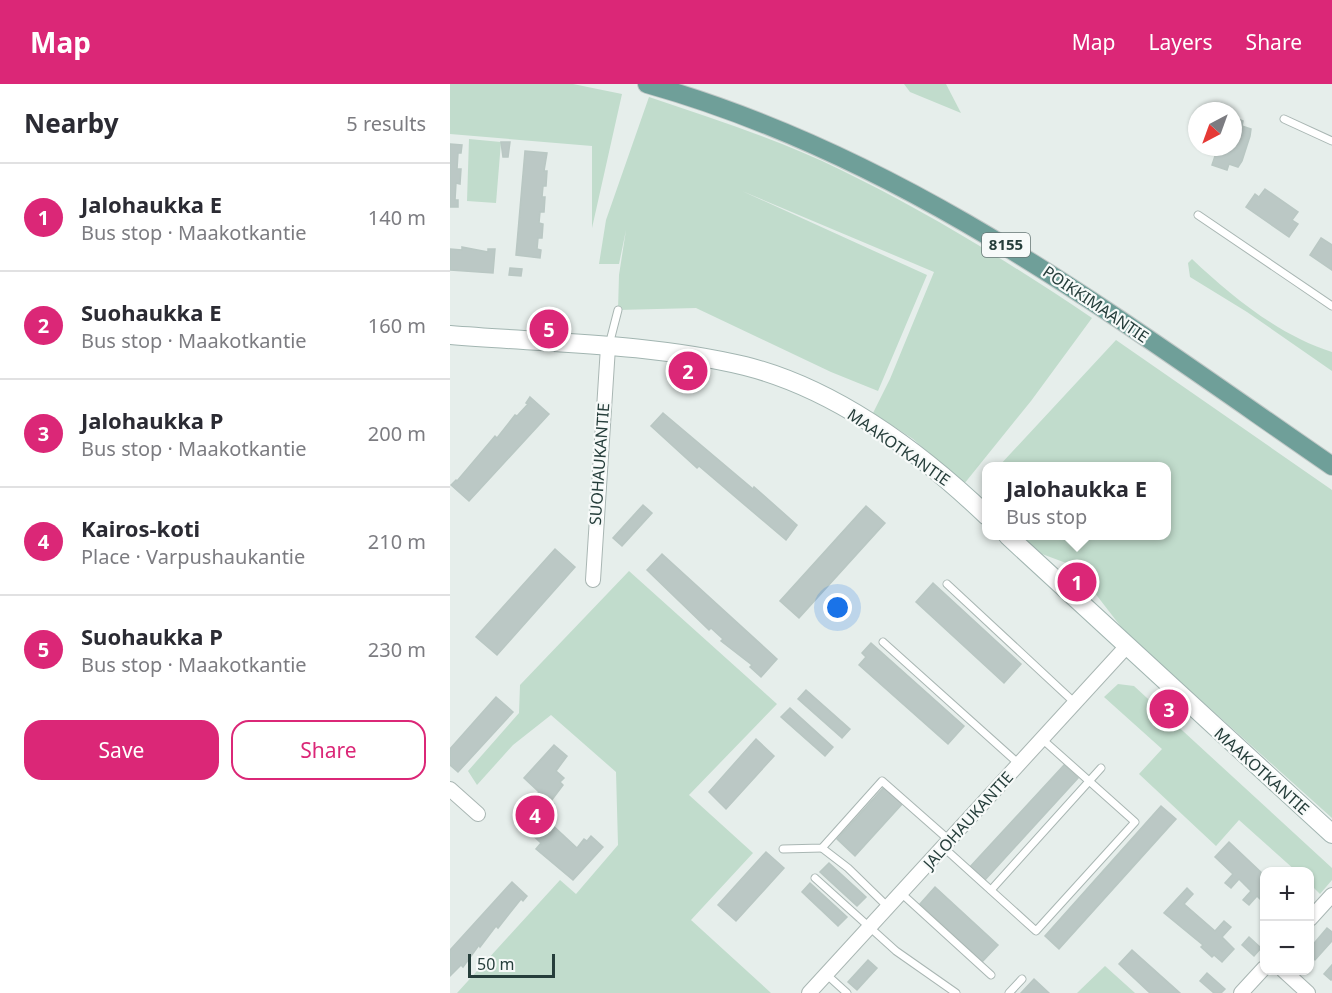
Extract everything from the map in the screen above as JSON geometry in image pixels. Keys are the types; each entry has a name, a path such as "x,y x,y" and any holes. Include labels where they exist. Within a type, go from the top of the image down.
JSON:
{"main road":[{"name":"POIKKIMAANTIE","path":"647,84 749,117 849,160 945,208 1105,309 1332,466"}],"street":[{"name":"MAAKOTKANTIE","path":"450,335 693,356 747,367 795,383 853,412 965,494 982,511"},
{"name":"SUOHAUKANTIE","path":"593,580 608,347"},
{"name":"MAAKOTKANTIE","path":"1012,540 1332,834"},
{"name":"JALOHAUKANTIE","path":"809,993 1126,647"},
{"path":"450,789 478,814"},
{"path":"1314,915 1332,895"},
{"path":"1240,993 1260,972"},
{"path":"1289,975 1308,993"}],"lane":[{"path":"1284,119 1332,141"},
{"path":"1198,215 1332,306"},
{"path":"608,347 618,310"},
{"path":"947,584 1075,703"},
{"path":"883,642 1019,764"},
{"path":"822,848 882,781 991,890 1036,931 1135,822 1042,739"},
{"path":"991,890 1101,768"},
{"path":"783,849 822,848 848,868 888,907"},
{"path":"815,878 896,951 956,993"},
{"path":"901,893 991,975"},
{"path":"826,974 847,993"},
{"path":"1009,993 1022,979"}],"green space":[{"path":"450,84 573,84 622,94 592,228 592,146 450,134"},
{"path":"904,84 946,84 961,113 910,92"},
{"path":"649,97 771,140 841,170 970,240 1092,318 1031,401 964,484 913,439 873,413 890,379 934,272 742,191 927,275 878,391 831,372 696,308 618,310 619,275 626,230 619,264 599,264 606,220"},
{"path":"469,139 501,142 496,203 467,201"},
{"path":"1192,259 1223,287 1275,325 1313,345 1332,352 1332,371 1247,312 1190,277 1188,263"},
{"path":"1116,340 1332,490 1332,818 1125,632 1074,566 1042,554 1026,540 1171,540 1171,462 1003,462"},
{"path":"629,571 777,704 689,795 753,853 691,920 771,993 457,993 560,880 576,894 618,845 616,772 551,715 513,745 477,785 468,771 519,713 520,685"},
{"path":"1118,684 1134,686 1332,868 1332,880 1320,894 1314,888 1314,867 1292,867 1239,820 1216,846 1139,774 1162,749 1104,697"},
{"path":"1105,966 1135,993 1077,993"}],"building":[{"path":"1242,126 1251,129 1242,161 1238,167 1229,164 1227,170 1212,165 1215,156 1242,156"},
{"path":"501,142 510,142 508,157 503,157"},
{"path":"450,144 462,145 461,153 458,153 457,169 461,169 460,184 456,183 455,200 458,200 458,207 450,207"},
{"path":"525,151 547,153 544,171 547,171 546,186 543,186 542,197 545,197 544,212 540,212 539,223 543,224 542,238 538,238 537,249 541,250 540,258 516,255"},
{"path":"1265,189 1298,212 1292,220 1298,224 1289,237 1246,207 1255,194 1259,197"},
{"path":"1321,238 1332,245 1332,270 1310,255"},
{"path":"462,247 488,252 488,249 495,249 493,273 450,270 450,249 462,250"},
{"path":"510,268 522,269 521,276 509,275"},
{"path":"530,397 549,414 469,501 451,485 495,436 497,438 515,415 517,416 528,404 526,403"},
{"path":"663,413 797,525 786,540 699,466 697,468 651,426"},
{"path":"643,505 652,513 622,546 613,538"},
{"path":"866,506 885,523 799,618 780,601"},
{"path":"555,549 575,567 497,655 476,637"},
{"path":"662,554 777,659 761,677 750,667 752,665 721,641 723,639 711,628 709,630 647,570"},
{"path":"933,583 1021,664 1004,683 916,602"},
{"path":"871,643 964,726 948,744 859,665 866,657 862,653"},
{"path":"806,690 850,729 842,738 798,699"},
{"path":"496,697 513,712 458,772 450,765 450,749"},
{"path":"790,708 833,747 825,756 781,717"},
{"path":"756,739 774,756 726,809 709,792"},
{"path":"554,745 567,756 556,771 564,778 560,782 563,785 551,801 554,804 551,807 556,812 548,821 577,848 584,839 587,841 591,836 603,847 573,880 536,849 541,843 515,819 539,792 524,778"},
{"path":"1064,765 1078,778 984,881 969,868"},
{"path":"885,786 903,803 855,856 837,839"},
{"path":"1161,806 1176,819 1059,949 1045,936"},
{"path":"1229,842 1260,871 1260,899 1257,896 1249,905 1243,900 1251,891 1239,879 1231,888 1225,883 1233,874 1215,857"},
{"path":"766,852 784,868 736,921 718,905"},
{"path":"829,863 866,897 857,906 820,872"},
{"path":"512,882 527,896 523,901 521,899 498,928 496,926 463,967 461,965 450,976 450,950"},
{"path":"810,883 847,917 838,926 802,892"},
{"path":"935,887 998,945 982,962 920,904"},
{"path":"1187,888 1193,894 1184,904 1215,931 1224,921 1231,927 1222,937 1234,949 1222,962 1214,955 1212,957 1201,947 1203,945 1164,913"},
{"path":"1327,928 1332,932 1332,941 1315,960 1314,943"},
{"path":"1249,937 1260,949 1254,956 1242,945"},
{"path":"1132,950 1180,993 1150,993 1119,964"},
{"path":"868,960 877,968 857,990 848,982"},
{"path":"1332,965 1332,978 1331,980 1324,974"},
{"path":"1207,973 1225,989 1221,993 1214,993 1200,981"},
{"path":"1034,979 1049,993 1021,993"}],"place":[{"name":"Suohaukka P","path":"549,329"},
{"name":"Suohaukka E","path":"688,371"},
{"name":"Jalohaukka E","path":"1077,582"},
{"name":"Jalohaukka P","path":"1169,709"},
{"name":"Kairos-koti","path":"535,815"}]}
